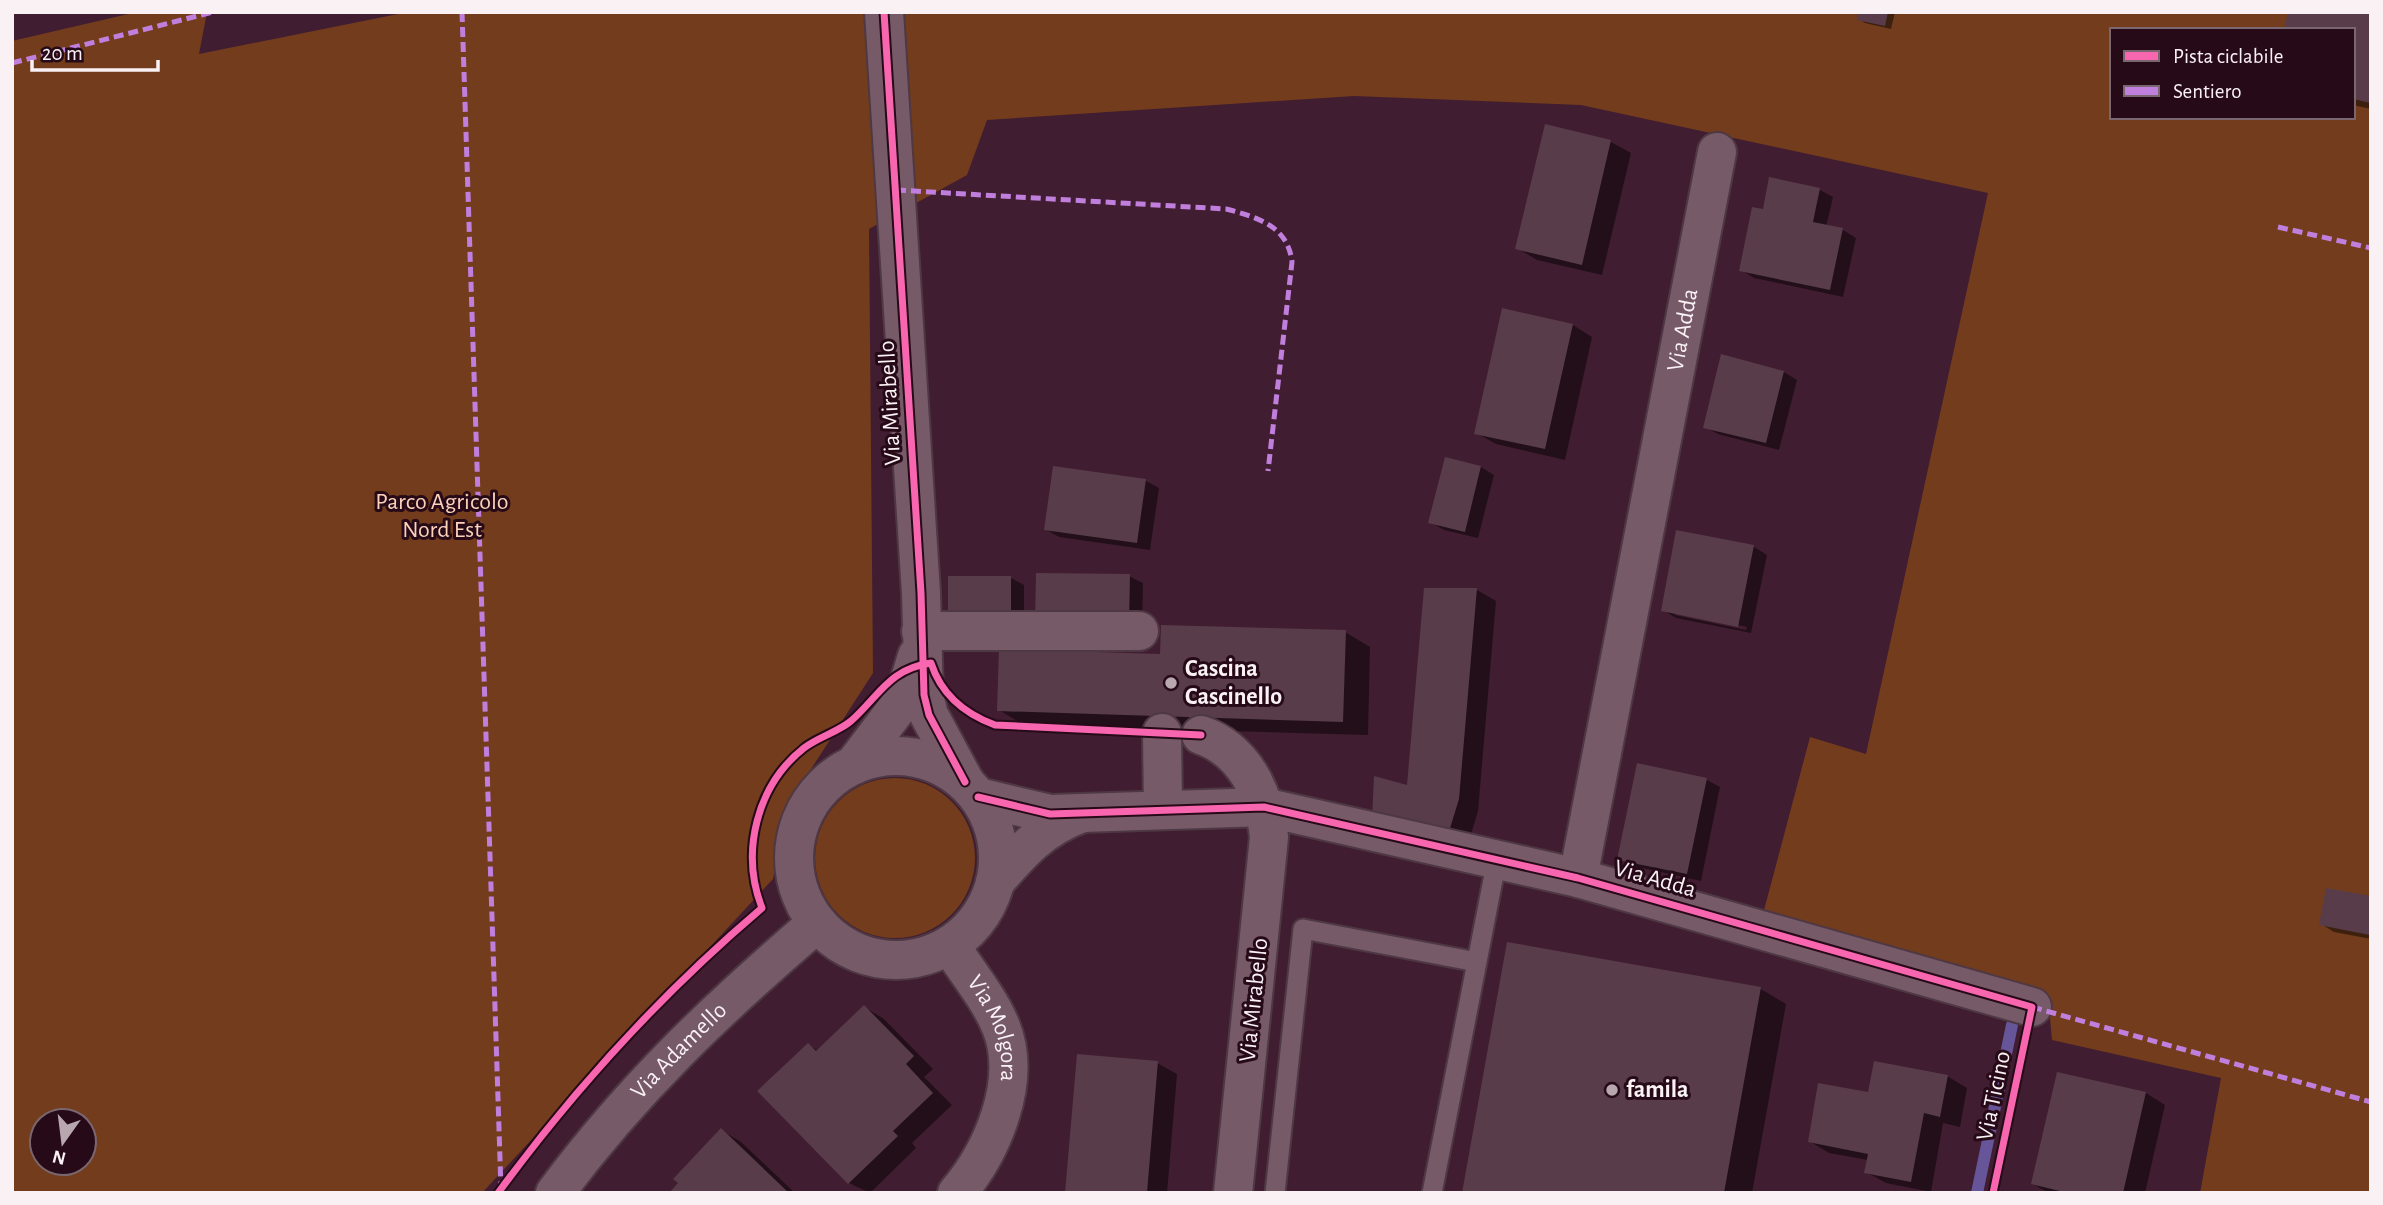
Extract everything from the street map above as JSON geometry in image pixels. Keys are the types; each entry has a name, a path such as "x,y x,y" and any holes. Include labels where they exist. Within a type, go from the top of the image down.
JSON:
{"street":[{"name":"Via Mirabello","path":"884,12 924,695 929,715 971,790"},
{"name":"Via Adda","path":"1578,878 1717,152"},
{"path":"920,637 1139,631"},
{"name":"Via Mirabello","path":"853,765 904,699 920,637"},
{"path":"1162,733 1163,809"},
{"name":"Via Mirabello","path":"1201,735 1226,746 1245,767 1268,821 1269,855 1233,1193"},
{"path":"1085,811 1059,822 1033,839 995,882 978,918 950,945 914,959 884,959 847,948 817,923 798,889 793,860 794,840 800,821 815,795 836,775 853,765 880,757 907,756 934,763 971,790 1050,814 1085,811 1264,807"},
{"path":"971,790 995,833 998,863 995,882"},
{"name":"Via Adda","path":"1264,807 1578,878 2032,1007"},
{"name":"Via Adamello","path":"555,1193 610,1124 691,1035 726,1000 817,923"},
{"name":"Via Molgora","path":"950,945 1000,1025 1008,1059 1004,1098 992,1137 982,1158 957,1193"}],"lane":[{"path":"1432,1193 1497,859"},
{"path":"1275,1193 1303,929 1477,962"}],"green space":[{"name":"Parco Agricolo Nord Est","path":"137,12 207,12 199,54 408,12 2371,12 2371,1193 2200,1193 2221,1078 2052,1040 2048,996 1759,929 1810,737 1866,754 1988,193 1581,105 1354,96 987,120 967,175 869,229 873,673 786,808 773,879 482,1193 12,1193 12,41"},
{"path":"895,778 926,784 952,801 969,827 975,858 969,889 952,915 926,932 895,938 864,932 838,915 821,889 815,858 821,827 838,801 864,784"}],"building":[{"path":"1858,12 1888,12 1885,26 1857,20"},
{"path":"2288,12 2371,12 2371,103 2355,99 2355,28 2284,28"},
{"path":"1545,124 1611,140 1582,265 1515,249"},
{"path":"1769,177 1820,188 1813,222 1843,228 1830,290 1739,271 1752,207 1763,209"},
{"path":"1502,308 1573,324 1545,449 1474,434"},
{"path":"1721,354 1784,371 1766,443 1703,428"},
{"path":"1445,457 1481,466 1465,532 1428,523"},
{"path":"1053,466 1146,479 1137,543 1044,530"},
{"path":"1676,530 1754,545 1738,627 1661,611"},
{"path":"1036,573 1130,574 1129,625 1035,623"},
{"path":"948,576 1011,576 1011,619 948,619"},
{"path":"1424,588 1477,588 1459,799 1447,838 1372,821 1374,776 1407,785"},
{"name":"Cascina Cascinello","path":"1161,625 1346,630 1343,722 997,711 999,649 1160,654"},
{"path":"1637,763 1707,778 1687,874 1617,860"},
{"path":"2326,888 2371,896 2370,935 2319,925"},
{"name":"famila","path":"1507,942 1761,987 1724,1193 1462,1193"},
{"path":"864,1005 914,1056 906,1064 933,1093 893,1131 898,1136 848,1184 757,1091 808,1043 816,1051"},
{"path":"1077,1054 1158,1061 1147,1193 1065,1193"},
{"path":"1874,1061 1948,1075 1940,1117 1924,1113 1911,1182 1864,1173 1868,1154 1808,1142 1818,1083 1868,1092"},
{"path":"2057,1072 2146,1092 2123,1193 2068,1193 2031,1184"},
{"path":"721,1128 789,1193 669,1193 678,1183 673,1179"}],"waterway":[{"path":"1977,1193 2012,1025"}],"marked path":[{"path":"12,63 213,12"},
{"path":"462,12 501,1189"},
{"path":"896,190 1226,209 1269,225 1284,240 1292,262 1268,471"},
{"path":"2278,227 2371,248"},
{"path":"2032,1007 2371,1102"}],"cycle path":[{"path":"884,12 921,593 924,695 929,715 965,782"},
{"path":"498,1193 558,1116 622,1043 690,973 762,908 756,887 753,843 764,800 788,763 804,748 851,721 895,677 917,666 931,663 941,684 956,702 995,725 1201,735"},
{"name":"Via Ticino","path":"978,797 1050,814 1264,807 1578,878 2032,1007 1993,1193"}],"place":[{"name":"Cascina Cascinello","path":"1171,683"},
{"name":"famila","path":"1612,1090"}]}
